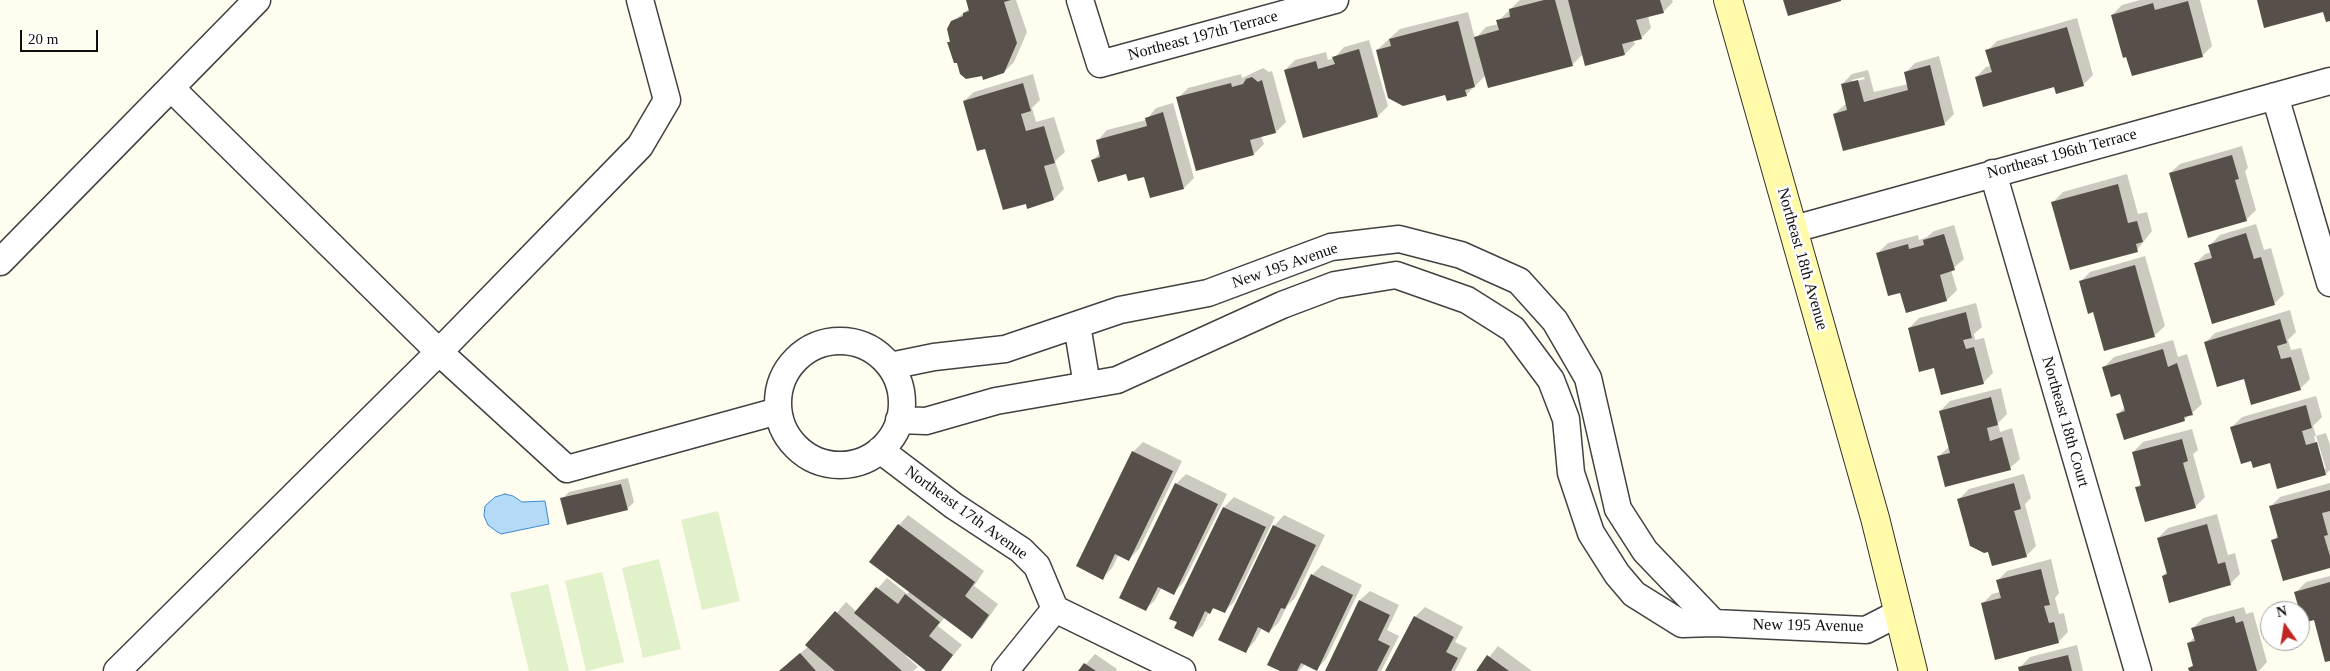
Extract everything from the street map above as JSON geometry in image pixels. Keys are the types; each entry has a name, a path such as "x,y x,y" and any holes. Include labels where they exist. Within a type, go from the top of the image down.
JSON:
{"street":[{"path":"0,262 257,0"},
{"path":"117,671 439,352 640,146 667,100 640,0"},
{"name":"Northeast 197th Terrace","path":"1080,0 1100,64 1335,0"},
{"name":"Northeast 18th Avenue","path":"1728,0 1875,518 1913,671"},
{"name":"Northeast 196th Terrace","path":"1794,229 2330,81"},
{"path":"171,88 439,352 567,468 778,411"},
{"path":"2275,96 2330,282"},
{"name":"Northeast 18th Court","path":"1992,173 2138,671"},
{"name":"New 195 Avenue","path":"890,366 934,357 1006,349 1120,310 1208,293 1331,247 1399,239 1461,256 1519,281 1555,321 1588,378 1618,509 1645,551 1714,623"},
{"name":"New 195 Avenue","path":"899,420 926,421 996,401 1117,380 1282,305 1335,285 1396,275 1467,300 1513,328 1550,380 1566,420 1571,473 1591,533 1617,574 1634,594 1682,624 1714,623 1866,630 1898,612"},
{"path":"1077,325 1087,385"},
{"path":"836,341 856,343 875,352 890,366 900,386 902,406 899,420 887,444 880,450 871,457 851,464 830,465 811,459 795,447 783,430 778,411 779,391 786,372 798,356 816,346 836,341"},
{"name":"Northeast 17th Avenue","path":"880,450 954,506 1021,550 1038,566 1055,609"},
{"name":"Northeast 18th Avenue","path":"1875,518 1927,671"},
{"path":"1005,671 1055,609 1182,671"}],"green space":[{"path":"718,511 740,601 702,610 681,520"},
{"path":"659,559 681,649 643,658 622,568"},
{"path":"602,572 624,662 586,671 565,581"},
{"path":"548,584 569,671 529,671 510,593"}],"water":[{"path":"505,494 513,496 522,502 545,501 549,524 501,534 496,531 488,525 484,516 485,506 495,497"}],"building":[{"path":"966,0 1011,0 1004,2 1017,43 1004,73 983,80 982,76 966,79 960,74 957,63 954,63 947,42 950,42 947,29 951,21 969,11"},
{"path":"1544,0 1555,0 1573,66 1488,88 1474,37 1499,30 1496,20 1510,17 1509,9"},
{"path":"1568,0 1660,0 1664,13 1636,20 1642,39 1622,44 1625,55 1585,66"},
{"path":"1783,0 1841,0 1841,1 1788,16"},
{"path":"2257,0 2330,0 2330,21 2326,22 2323,12 2264,28"},
{"path":"2188,1 2203,57 2132,76 2126,57 2123,58 2111,15 2153,3 2155,10"},
{"path":"1458,21 1475,87 1465,90 1467,96 1447,101 1445,95 1403,106 1388,98 1376,50 1391,46 1389,39"},
{"path":"2067,27 2084,86 2056,94 2054,87 1983,107 1975,77 1992,72 1985,50"},
{"path":"1359,49 1378,117 1303,138 1284,70 1316,61 1318,69 1335,64 1332,57"},
{"path":"1930,65 1945,125 1843,151 1833,114 1847,110 1841,84 1858,80 1864,102 1908,90 1904,72"},
{"path":"1252,77 1258,82 1262,80 1276,133 1250,140 1254,155 1196,171 1176,97 1231,83 1232,87 1243,84 1246,79"},
{"path":"1023,83 1031,111 1021,114 1026,131 1044,126 1055,163 1044,166 1054,200 1027,209 1026,204 1003,210 985,149 977,151 963,101"},
{"path":"1163,112 1184,189 1150,198 1144,177 1128,181 1126,174 1098,182 1091,160 1100,157 1096,140 1147,126 1145,118"},
{"path":"2232,155 2239,179 2235,180 2247,221 2188,238 2169,173"},
{"path":"2118,184 2128,223 2137,221 2143,242 2136,244 2138,252 2070,270 2051,202"},
{"path":"2246,233 2254,259 2261,257 2275,305 2212,324 2194,263 2212,258 2208,245"},
{"path":"1944,234 1955,270 1940,275 1947,301 1906,313 1900,293 1888,296 1876,253 1908,244 1909,249 1924,245 1923,240"},
{"path":"2135,265 2155,337 2104,351 2093,312 2088,314 2079,281"},
{"path":"1966,312 1972,338 1963,340 1966,349 1974,347 1984,384 1941,395 1934,368 1919,372 1908,328"},
{"path":"2280,319 2287,343 2277,346 2281,359 2291,357 2301,390 2251,405 2244,379 2217,387 2204,342"},
{"path":"2163,349 2168,367 2177,363 2193,415 2184,417 2185,421 2124,440 2116,414 2125,411 2120,394 2111,397 2102,367"},
{"path":"1991,397 1998,425 1987,428 1990,441 2002,437 2011,470 1945,487 1937,456 1950,453 1939,411"},
{"path":"2306,405 2312,428 2302,431 2306,445 2317,442 2326,475 2277,489 2270,463 2253,468 2251,461 2241,464 2230,427"},
{"path":"2182,439 2188,461 2183,463 2196,508 2145,522 2135,487 2141,486 2132,452"},
{"path":"1132,451 1173,471 1129,561 1115,554 1103,580 1076,566"},
{"path":"1175,483 1218,504 1174,595 1158,587 1146,611 1119,598"},
{"path":"2014,483 2021,509 2014,511 2027,557 1992,566 1988,552 1984,553 1970,546 1957,499"},
{"path":"621,484 628,510 567,525 560,498"},
{"path":"2330,490 2330,511 2322,513 2328,535 2324,536 2330,556 2330,568 2283,581 2271,540 2278,538 2269,506"},
{"path":"1223,507 1266,527 1225,613 1213,608 1210,614 1205,611 1193,637 1174,628 1177,622 1169,619"},
{"path":"898,524 975,582 965,596 989,615 972,639 869,562"},
{"path":"2207,524 2218,564 2225,562 2231,585 2169,603 2162,576 2167,574 2157,538"},
{"path":"1273,525 1316,545 1285,609 1281,608 1269,633 1258,627 1246,653 1218,640"},
{"path":"2041,569 2050,605 2044,606 2049,623 2054,622 2059,643 1995,660 1981,603 2001,598 1996,580"},
{"path":"1311,574 1353,595 1317,671 1301,663 1297,671 1280,671 1267,665"},
{"path":"2330,582 2330,661 2325,662 2314,620 2310,621 2310,601 2297,601 2294,592"},
{"path":"876,587 898,604 905,594 940,622 929,636 953,655 941,671 926,671 854,613"},
{"path":"1359,600 1390,615 1378,640 1390,646 1377,671 1325,671"},
{"path":"835,611 902,671 835,671 805,645"},
{"path":"1414,616 1454,637 1446,652 1458,658 1451,671 1385,671"},
{"path":"2234,616 2236,623 2243,621 2257,671 2189,671 2188,668 2193,666 2187,643 2195,641 2191,628"},
{"path":"800,653 816,671 779,671"},
{"path":"1487,655 1509,671 1476,671"},
{"path":"2068,655 2072,671 2019,671 2018,667"},
{"path":"1084,663 1096,671 1078,671"}]}
